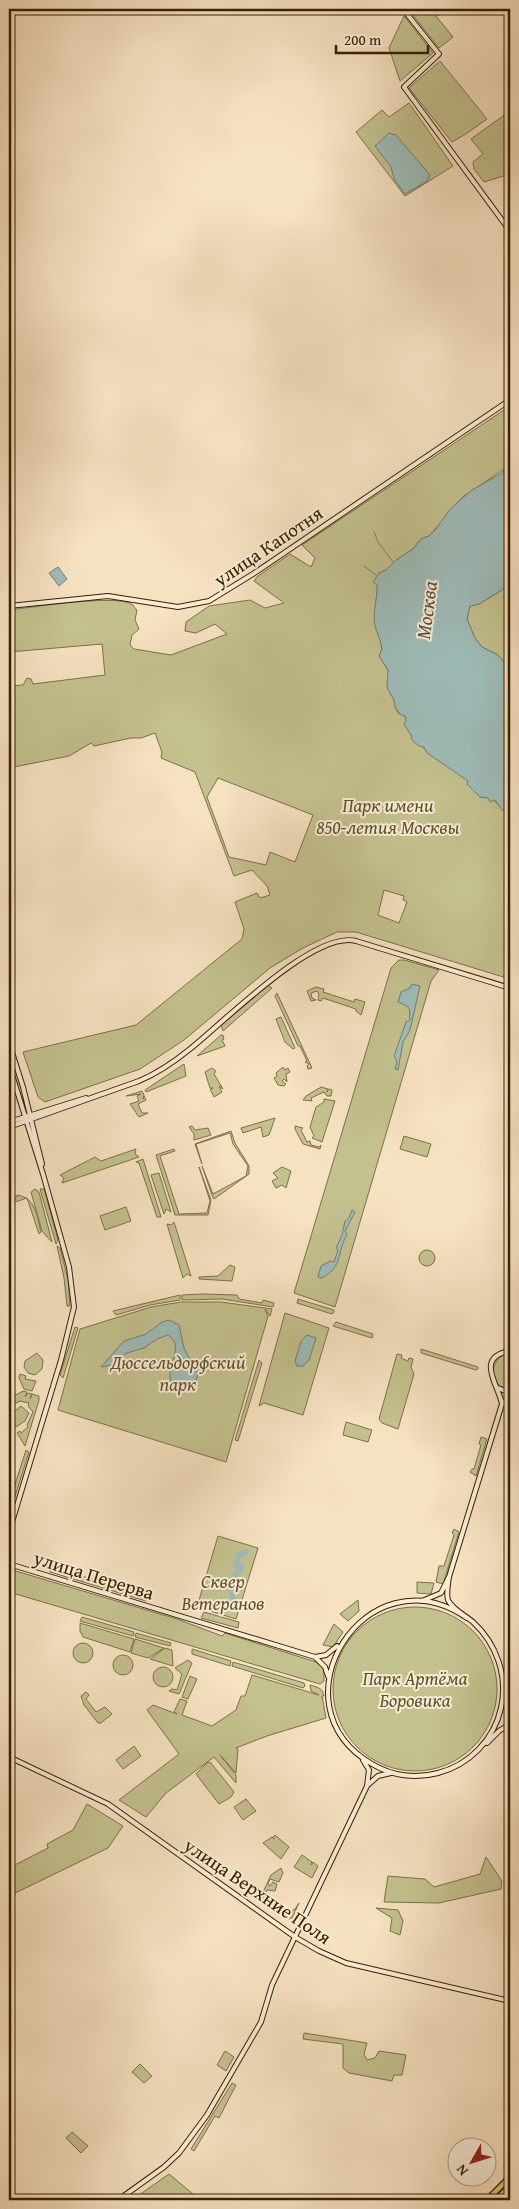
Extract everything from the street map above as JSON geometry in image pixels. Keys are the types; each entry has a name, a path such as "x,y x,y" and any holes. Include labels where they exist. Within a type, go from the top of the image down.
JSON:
{"main road":[{"path":"403,9 438,54 404,87 510,231"},
{"name":"улица Капотня","path":"9,606 108,596 178,608 209,601 253,574 510,400"},
{"path":"9,1122 42,1114 93,1097 139,1081 158,1072 191,1048 268,982 300,961 333,943 350,940 510,988"},
{"path":"9,1043 28,1105 28,1118"},
{"path":"9,1065 22,1107 32,1131 69,1268 74,1307 61,1360 9,1532"},
{"path":"28,1105 33,1110 42,1114"},
{"path":"14,1120 20,1115 22,1107"},
{"path":"32,1131 36,1121 42,1114"},
{"path":"9,1127 28,1118"},
{"path":"18,1124 32,1131"},
{"path":"502,1404 498,1388 491,1377 491,1366 500,1354 510,1351"},
{"path":"498,1388 510,1395 502,1404 449,1577 447,1595 449,1601 488,1640 496,1653 510,1697"},
{"name":"улица Перерва","path":"9,1564 315,1657"},
{"path":"422,1601 440,1594 449,1577"},
{"path":"315,1657 326,1655 341,1642 353,1627 372,1612 395,1603 422,1601 445,1606 467,1618"},
{"path":"118,2200 164,2167 179,2152 207,2115 261,2022 272,1984 296,1938 367,1786 368,1770 360,1756 345,1740 335,1722 329,1702 329,1681 334,1657 341,1642"},
{"path":"315,1657 325,1668 329,1681"},
{"path":"470,1758 488,1739 496,1723 503,1697 502,1672"},
{"path":"360,1756 376,1766 393,1773 413,1776 436,1774 470,1758 499,1731 510,1724"},
{"name":"улица Верхние Поля","path":"9,1757 108,1804 296,1938 318,1951 346,1963 510,2001"},
{"path":"367,1786 378,1776 393,1773"},
{"path":"487,2200 510,2177"},
{"path":"496,2200 510,2186"}],"green space":[{"path":"408,9 444,9 436,16 453,37 439,48"},
{"path":"404,16 433,53 400,81 389,48"},
{"path":"440,61 487,119 452,142 409,88"},
{"path":"409,103 453,166 405,196 356,132 382,110 389,117"},
{"path":"510,111 510,174 484,182 474,169 473,162 483,154 471,139"},
{"name":"Парк имени 850-летия Москвы","path":"510,406 510,462 506,468 464,496 429,536 421,539 413,549 396,560 386,570 379,573 375,610 382,649 379,656 388,670 387,684 395,707 398,713 405,716 413,737 421,746 468,781 480,797 489,798 510,813 510,979 356,932 337,932 303,948 270,968 184,1040 140,1069 45,1102 38,1097 23,1052 136,1025 242,939 244,929 235,902 257,893 260,898 270,895 267,886 252,870 234,876 195,772 161,758 162,752 155,733 141,738 131,738 94,746 91,743 69,756 9,768 9,686 23,685 27,678 31,679 33,684 105,675 102,644 9,652 9,610 93,601 111,600 125,602 133,605 137,610 135,620 139,629 132,635 130,645 134,649 171,655 227,634 215,624 196,633 185,631 186,622 209,606 250,600 265,608 284,603 254,581 258,576 290,554 311,567 315,558 302,545","holes":["218,778 313,815 295,862 270,852 266,865 229,857 207,797","384,890 404,896 403,900 407,902 399,923 378,915"]},
{"path":"510,585 510,669 498,655 482,647 475,638 467,619 470,606 479,604"},
{"path":"399,960 439,970 431,981 335,1307 294,1293 391,968"},
{"path":"267,985 272,988 223,1031 221,1024"},
{"path":"316,987 324,989 323,992 354,1002 355,999 365,1002 361,1015 356,1009 323,998 321,1001 318,1000 319,994 317,991 311,993 312,998 316,1000 311,1001 307,991"},
{"path":"277,993 312,1068 308,1069 307,1066 309,1064 305,1062 307,1061 275,996"},
{"path":"281,1017 295,1048 293,1049 285,1042 276,1019"},
{"path":"223,1035 224,1039 222,1040 225,1046 197,1056"},
{"path":"184,1064 186,1076 146,1092 145,1090"},
{"path":"283,1067 285,1070 288,1068 290,1072 286,1074 287,1082 284,1079 282,1081 286,1084 284,1086 278,1085 274,1078 277,1076 276,1073"},
{"path":"212,1068 216,1071 214,1074 223,1089 219,1086 222,1092 214,1097 210,1089 213,1088 210,1088 205,1072"},
{"path":"321,1087 332,1090 331,1096 327,1096 324,1092 311,1098 312,1101 303,1100 306,1096"},
{"path":"142,1091 143,1099 144,1096 146,1100 138,1104 142,1113 148,1113 139,1117 130,1104 139,1101 137,1096 141,1094 126,1096"},
{"path":"324,1099 335,1101 322,1142 312,1138 314,1136 310,1127 316,1107 324,1102"},
{"path":"275,1118 269,1135 263,1137 261,1127 243,1133 241,1128"},
{"path":"192,1126 195,1130 208,1128 211,1135 194,1140 194,1134 189,1127"},
{"path":"295,1126 303,1128 301,1130 307,1142 310,1141 311,1145 319,1147 321,1145 320,1149 303,1144"},
{"path":"231,1131 235,1143 249,1166 249,1174 214,1199 202,1166 213,1194 246,1176 248,1166 233,1144 230,1133 196,1144 202,1164 195,1144"},
{"path":"404,1136 431,1144 427,1157 400,1149"},
{"path":"136,1149 135,1154 139,1157 62,1183 64,1178 60,1175 95,1157 101,1161"},
{"path":"174,1149 175,1151 160,1156 179,1214 207,1213 210,1201 199,1167 211,1200 208,1215 175,1215 156,1155"},
{"path":"143,1159 161,1217 157,1217 139,1163 136,1162"},
{"path":"282,1167 291,1171 286,1188 282,1185 276,1188 272,1181 278,1178 273,1173"},
{"path":"159,1173 171,1212 166,1209 164,1214 151,1175"},
{"path":"35,1189 39,1192 52,1242 42,1231 31,1192"},
{"path":"40,1189 44,1189 58,1240 56,1244"},
{"path":"17,1195 26,1198 9,1204 9,1198 17,1197"},
{"path":"27,1199 37,1214 41,1232 39,1234"},
{"path":"126,1207 131,1221 105,1230 100,1216"},
{"path":"174,1222 191,1276 187,1274 183,1278 167,1224 171,1225"},
{"path":"57,1246 60,1248 68,1279 70,1306 67,1306 64,1278"},
{"path":"427,1250 435,1258 427,1266 419,1258"},
{"path":"230,1265 235,1267 232,1281 199,1279 199,1277 218,1276"},
{"path":"180,1295 180,1300 150,1305 116,1315 113,1311"},
{"path":"182,1295 237,1295 239,1299 262,1303 263,1300 274,1303 273,1307 222,1299 182,1300"},
{"path":"298,1299 334,1310 334,1312 332,1314 297,1303"},
{"name":"Дюссельдорфский парк","path":"181,1302 221,1302 272,1309 270,1316 265,1309 268,1316 226,1462 58,1410 80,1329 151,1307"},
{"path":"285,1313 329,1328 303,1415 264,1403 259,1406"},
{"path":"336,1322 373,1334 372,1338 333,1326"},
{"path":"75,1327 78,1328 63,1378 60,1375"},
{"path":"421,1349 478,1367 478,1369 476,1370 421,1353"},
{"path":"37,1353 43,1360 42,1369 35,1375 28,1373 24,1367 25,1361"},
{"path":"510,1353 510,1390 499,1386 493,1373 498,1360 503,1355"},
{"path":"397,1354 402,1355 401,1358 408,1361 409,1358 413,1359 411,1367 414,1374 398,1429 382,1423 379,1419"},
{"path":"259,1360 262,1363 238,1441 235,1440"},
{"path":"20,1374 26,1376 25,1379 36,1381 32,1391 24,1389 19,1378"},
{"path":"23,1391 27,1392 25,1397 28,1393 39,1396 25,1446 17,1433 20,1431 21,1433 28,1427 27,1425 33,1412 28,1406 29,1403 20,1401 11,1406 14,1396"},
{"path":"21,1406 29,1413 25,1421 14,1428 9,1421 10,1415"},
{"path":"346,1422 372,1430 368,1442 343,1435"},
{"path":"481,1437 487,1439 476,1476 470,1472 474,1469 481,1445 479,1444"},
{"path":"26,1450 29,1452 13,1503 9,1503"},
{"path":"454,1529 459,1532 443,1584 436,1582 439,1566 444,1566 454,1535 452,1533"},
{"name":"Сквер Ветеранов","path":"218,1536 258,1548 236,1619 197,1607"},
{"path":"49,1566 149,1595 146,1601 50,1572"},
{"path":"9,1569 177,1619 222,1636 225,1633 316,1662 324,1668 324,1681 320,1684 9,1592"},
{"path":"417,1582 434,1583 431,1594 417,1593"},
{"path":"358,1600 359,1611 348,1621 340,1614"},
{"name":"Парк Артёма Боровика","path":"415,1607 446,1613 473,1631 491,1658 497,1689 491,1720 473,1747 446,1765 415,1771 384,1765 357,1747 339,1720 333,1689 339,1658 357,1631 384,1613"},
{"path":"204,1612 239,1622 238,1628 201,1618"},
{"path":"82,1617 134,1632 133,1636 80,1621"},
{"path":"80,1623 134,1639 130,1652 83,1637 80,1631"},
{"path":"334,1624 343,1632 333,1647 323,1645"},
{"path":"136,1633 171,1643 170,1646 135,1637"},
{"path":"135,1639 164,1648 148,1658 131,1653"},
{"path":"83,1643 90,1646 93,1653 90,1660 83,1663 76,1660 73,1653 76,1646"},
{"path":"165,1648 172,1650 173,1666 150,1659"},
{"path":"192,1649 231,1661 230,1666 192,1654"},
{"path":"119,1655 127,1655 133,1661 133,1669 127,1675 119,1675 113,1669 113,1661"},
{"path":"188,1660 192,1663 179,1694 169,1691 172,1689 177,1690 182,1674 175,1668"},
{"path":"233,1662 304,1683 305,1686 303,1688 232,1666"},
{"path":"159,1667 167,1667 173,1673 173,1681 167,1687 159,1687 153,1681 153,1673"},
{"path":"252,1675 319,1695 311,1691 310,1685 319,1688 324,1696 322,1696 326,1718 267,1736 236,1748 238,1749 236,1773 220,1755 236,1775 236,1783 214,1757 166,1793 146,1817 119,1800 179,1754 147,1710 153,1705 177,1714 174,1712 180,1699 187,1701 182,1715 212,1726 236,1710 241,1696 245,1696"},
{"path":"190,1676 197,1679 188,1699 182,1697"},
{"path":"86,1692 89,1695 86,1699 96,1712 105,1707 112,1714 101,1723 98,1723 84,1705 81,1696"},
{"path":"134,1746 141,1756 123,1769 116,1760"},
{"path":"208,1762 211,1763 234,1792 231,1797 219,1804 196,1774"},
{"path":"246,1799 256,1811 243,1820 234,1807"},
{"path":"87,1804 123,1826 108,1848 9,1896 9,1868 48,1848 47,1844 73,1830"},
{"path":"275,1835 289,1847 281,1859 263,1843 272,1837 274,1839"},
{"path":"302,1855 312,1862 311,1865 313,1862 318,1866 312,1878 294,1867"},
{"path":"486,1857 502,1881 501,1889 439,1903 384,1902 388,1876 425,1879 434,1887 480,1874"},
{"path":"281,1868 283,1873 279,1882 270,1879 268,1884 270,1886 273,1882 277,1884 275,1891 267,1890 265,1894 271,1897 273,1903 290,1912 299,1903 292,1918 289,1919 259,1901 271,1875"},
{"path":"376,1908 398,1910 403,1921 400,1935 390,1931 392,1918"},
{"path":"304,2033 367,2043 364,2054 367,2060 375,2058 379,2051 406,2055 402,2075 394,2075 392,2081 349,2073 343,2068 343,2044 303,2039"},
{"path":"225,2051 234,2057 226,2071 217,2065"},
{"path":"140,2064 152,2076 144,2083 132,2072"},
{"path":"232,2083 236,2085 219,2118 215,2116 194,2151 191,2149"},
{"path":"72,2132 88,2146 81,2153 66,2138"},
{"path":"169,2174 200,2200 132,2200"}],"water":[{"path":"389,133 396,135 430,175 427,181 405,194 394,179 391,167 375,146"},
{"name":"Москва","path":"510,462 510,585 479,604 470,606 467,619 475,638 482,647 498,655 510,669 510,813 502,810 495,800 490,802 488,798 480,797 467,784 468,781 427,753 424,747 419,746 412,740 404,724 406,721 405,716 401,715 395,707 394,700 387,688 388,670 379,656 382,649 374,621 377,585 373,582 379,573 386,570 396,560 413,549 421,539 429,536 450,509 472,490 502,473"},
{"path":"58,567 67,579 59,586 49,573"},
{"path":"412,984 420,986 410,1030 403,1042 398,1070 395,1069 397,1061 394,1056 406,1022 410,1020 409,1008 398,1002 401,992 410,988"},
{"path":"352,1210 355,1212 345,1231 347,1235 337,1264 334,1269 322,1278 318,1277 321,1266 331,1261 334,1262 338,1250 336,1248 342,1235 345,1221 349,1218"},
{"path":"169,1320 179,1325 184,1348 198,1374 195,1384 179,1385 171,1382 170,1376 175,1345 168,1335 157,1339 144,1348 127,1353 112,1365 101,1367 124,1341 146,1334 162,1322"},
{"path":"307,1335 316,1338 309,1360 303,1366 297,1366 295,1361 301,1341"}],"waterway":[{"path":"374,532 378,542 393,562"},
{"path":"364,566 376,575"},
{"path":"220,1603 231,1604 234,1601 229,1585 235,1582 235,1575 241,1568 241,1566 236,1564 239,1555 246,1552"}]}
